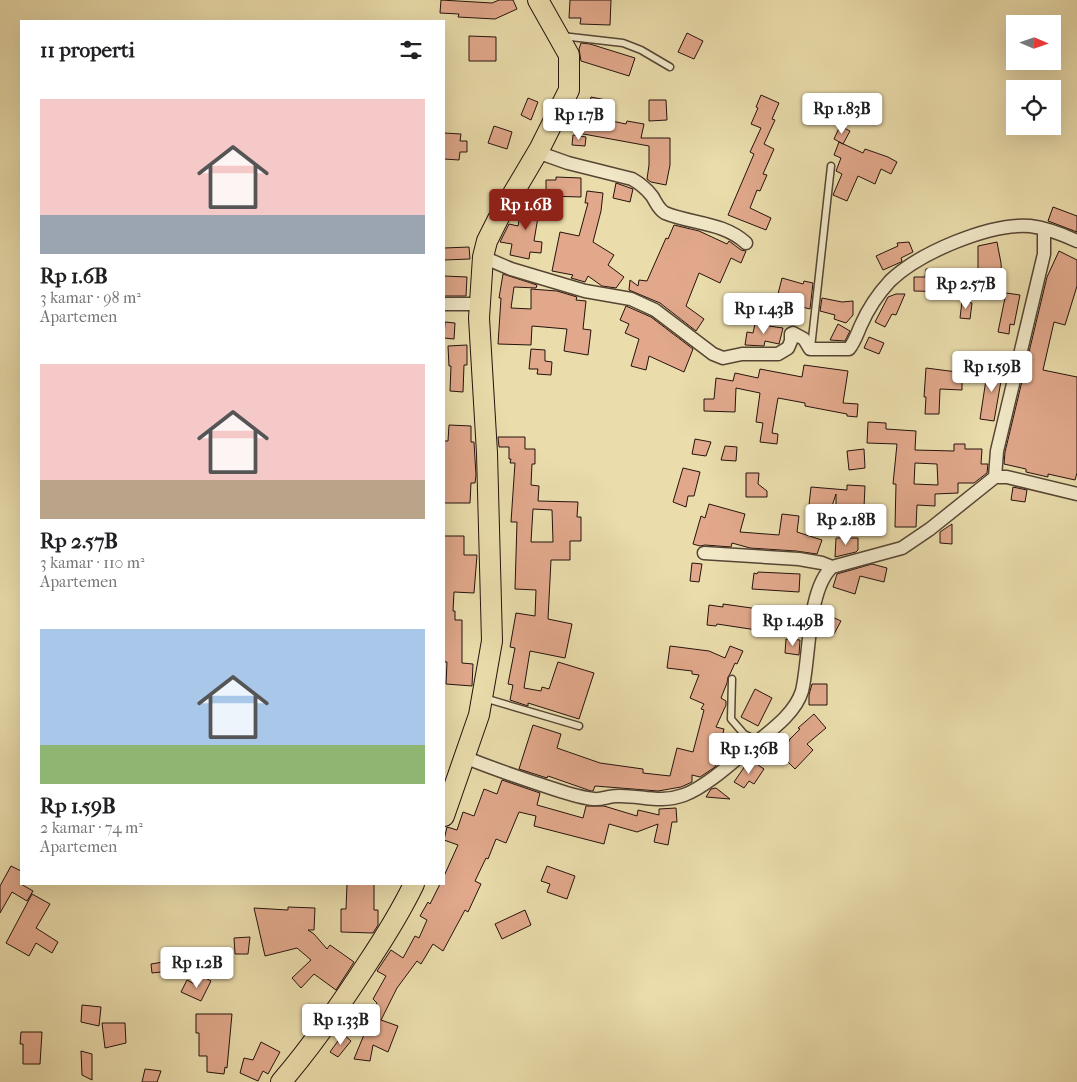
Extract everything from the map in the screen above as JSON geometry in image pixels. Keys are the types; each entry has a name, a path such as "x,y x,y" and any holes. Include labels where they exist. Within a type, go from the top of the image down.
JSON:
{"main road":[{"path":"445,813 464,757 473,737 492,641 493,618 487,453 479,304 483,257 487,241 498,219 538,152 569,90 569,55 538,0"},
{"path":"281,1082 337,1011 402,909 414,885"}],"street":[{"path":"538,152 568,163 632,179 641,184 651,194 664,213 706,223 739,236 746,243"},
{"path":"483,257 511,269 584,291 631,298 654,310 713,354 723,358 742,354 778,354 788,348 793,333 804,339 810,349 849,349 870,306 890,281 930,254 964,238 986,231 1029,226 1064,234 1077,241"},
{"path":"995,477 997,452 1044,254 1044,229"},
{"path":"445,304 479,304"},
{"path":"464,757 506,773 572,794 595,799 616,796 648,800 670,799 686,794 725,768 792,710 802,691 815,607 822,582 832,567 902,548 930,529 995,477 1007,477 1077,494"},
{"path":"704,553 805,560 832,567"}],"lane":[{"path":"559,36 623,43 641,50 670,67"},
{"path":"810,349 831,166"},
{"path":"732,679 731,719 744,734 758,741"},
{"path":"482,698 579,726"}],"building":[{"path":"441,0 492,3 499,0 513,0 517,9 495,19 458,17 459,14 440,13"},
{"path":"570,0 611,0 610,25 580,24 581,18 569,18"},
{"path":"687,33 703,41 694,59 678,52"},
{"path":"469,36 496,37 496,61 469,61"},
{"path":"581,43 635,58 629,76 581,61 579,49"},
{"path":"761,95 779,103 772,119 775,120 764,144 774,149 763,174 767,175 760,191 757,190 750,208 771,218 766,230 728,215 754,154 750,152 761,128 751,124"},
{"path":"591,97 611,101 607,120 626,124 627,121 644,124 641,138 670,138 670,165 666,185 651,182 647,179 649,146 578,133 583,109 588,110"},
{"path":"528,98 538,102 531,120 521,115"},
{"path":"649,100 666,100 667,120 649,121"},
{"path":"814,104 825,106 823,117 812,115"},
{"path":"494,126 512,132 507,149 488,143"},
{"path":"840,126 850,131 843,144 834,139"},
{"path":"445,133 461,134 460,141 467,141 467,152 460,152 459,160 445,159"},
{"path":"573,135 586,137 585,146 572,145"},
{"path":"839,142 863,153 865,149 897,162 891,174 881,169 875,184 858,176 847,201 833,195 842,174 836,171 841,158 834,155"},
{"path":"556,177 581,178 581,197 546,196 546,180 556,180"},
{"path":"616,183 633,189 630,202 613,198"},
{"path":"587,191 603,193 601,211 593,242 614,255 608,265 624,277 616,288 602,286 588,276 585,282 571,278 573,275 552,271 560,232 579,236 588,203 585,203"},
{"path":"529,198 548,200 546,212 539,211 534,241 542,242 541,253 530,252 529,259 510,255 512,244 500,242 509,224 518,226 521,210 527,211"},
{"path":"1053,207 1077,216 1077,232 1048,221"},
{"path":"674,225 699,231 727,244 729,241 741,250 746,251 741,263 731,258 720,283 699,273 686,306 704,319 696,331 660,303 629,290 630,280 638,286 639,280 647,281 666,238 668,239"},
{"path":"909,242 913,252 901,258 901,262 883,270 876,256 898,246 897,243"},
{"path":"997,242 1002,281 982,281 982,270 978,270 978,246"},
{"path":"469,247 470,259 445,260 445,248"},
{"path":"1059,251 1077,260 1077,286 1065,325 1054,322 1043,370 1077,377 1077,473 1075,480 1048,474 1048,477 1004,464 1005,452 1047,277"},
{"path":"926,269 956,270 956,292 914,291 914,277 925,277"},
{"path":"503,274 537,285 536,288 514,287 511,308 531,309 531,289 557,291 577,297 576,300 586,301 583,329 591,330 588,355 564,351 567,329 532,326 531,345 498,344 501,298 499,298"},
{"path":"445,276 467,277 466,296 445,296"},
{"path":"782,278 803,284 804,281 813,283 810,309 802,307 798,322 786,318 791,297 778,294"},
{"path":"1006,293 1020,295 1014,325 1010,324 1009,334 998,332"},
{"path":"896,294 905,294 896,315 892,314 885,327 875,322 888,297"},
{"path":"822,298 842,302 853,301 853,315 846,323 834,319 835,315 820,311"},
{"path":"962,301 972,303 970,319 960,318"},
{"path":"626,306 651,317 693,349 684,372 649,356 646,370 631,366 639,339 625,333 629,324 620,320"},
{"path":"445,322 455,323 454,339 445,338"},
{"path":"755,324 783,328 779,344 765,341 764,346 745,345 747,332 753,333"},
{"path":"838,324 850,331 845,341 830,340"},
{"path":"869,337 884,343 879,354 864,348"},
{"path":"467,345 467,365 464,365 463,392 450,391 451,366 449,366 448,346"},
{"path":"531,349 545,350 545,361 552,362 551,375 537,374 538,369 529,369"},
{"path":"994,363 1004,364 994,421 980,419 987,373 992,374"},
{"path":"804,365 848,371 843,403 858,404 857,417 778,398 772,433 778,434 777,444 760,442 763,423 756,422 760,393 736,388 735,412 704,411 704,399 714,399 716,378 733,381 735,373 758,378 760,369 802,377"},
{"path":"926,368 957,372 962,368 962,390 940,389 939,414 925,414"},
{"path":"868,422 886,423 886,429 916,431 915,450 954,451 954,444 965,444 965,449 982,449 981,464 988,464 987,473 974,483 958,483 958,493 935,494 935,506 917,505 916,527 895,527 896,484 893,484 897,444 867,443","holes":["915,463 937,464 938,485 914,484"]},
{"path":"449,425 471,426 471,442 474,442 476,475 475,483 471,483 470,503 445,503 445,441 448,441"},
{"path":"498,437 525,437 525,449 535,449 535,464 532,464 531,485 539,486 538,501 578,502 577,517 581,517 581,541 570,541 570,560 551,560 548,619 572,624 565,658 530,651 524,688 541,691 542,687 549,689 558,662 594,673 579,719 528,703 528,706 510,700 513,685 508,684 515,648 510,647 516,613 535,616 536,590 515,589 517,522 511,522 515,463 510,463 509,447 499,447","holes":["533,509 552,510 553,542 531,542"]},
{"path":"695,439 711,442 706,456 692,454"},
{"path":"725,446 737,447 736,461 721,460"},
{"path":"864,449 865,468 849,470 847,451"},
{"path":"683,468 700,472 694,496 688,496 686,507 673,502"},
{"path":"746,473 759,473 758,484 767,491 767,497 746,497"},
{"path":"847,485 865,486 864,507 836,506 836,494 832,506 809,505 811,487 847,490"},
{"path":"1013,487 1027,490 1025,502 1011,500"},
{"path":"709,504 745,514 740,532 779,535 782,514 799,516 797,532 822,540 817,554 750,548 732,543 731,547 693,544 701,516 705,518"},
{"path":"952,524 952,544 940,543 940,532"},
{"path":"445,536 464,536 464,555 477,555 474,593 454,592 453,611 455,611 455,620 462,620 462,663 473,664 472,686 446,684 447,662 445,662"},
{"path":"836,538 858,538 858,550 835,557"},
{"path":"692,563 702,564 699,582 690,581"},
{"path":"872,564 887,568 884,582 860,576 855,594 833,587 837,574"},
{"path":"758,572 800,574 799,592 752,589 754,573 757,574"},
{"path":"723,604 773,611 770,632 717,624 716,626 707,625 709,605 723,607"},
{"path":"828,615 841,621 834,634 822,627"},
{"path":"786,639 800,640 799,655 785,653"},
{"path":"670,646 709,651 725,658 730,646 743,651 728,677 721,698 726,701 726,705 716,727 724,729 715,767 700,777 692,775 692,782 681,787 658,791 595,786 593,791 591,791 548,776 547,778 519,769 533,725 561,734 557,748 600,763 643,769 643,773 670,776 677,748 693,752 704,710 701,709 704,704 690,698 699,675 692,674 692,671 667,668"},
{"path":"812,684 827,684 827,705 809,705"},
{"path":"755,689 772,698 758,726 741,717"},
{"path":"814,714 826,728 807,744 813,750 795,769 777,751 784,744 787,745 800,729 798,728"},
{"path":"771,741 784,744 772,754 765,746"},
{"path":"755,763 764,769 754,784 749,781 744,788 734,782 745,766 750,769"},
{"path":"502,780 540,793 537,805 583,818 586,806 604,806 637,816 638,810 659,815 659,809 676,808 677,822 672,822 668,845 654,842 658,824 637,832 609,824 604,844 534,826 536,816 519,812 506,843 496,839 488,859 486,858 475,881 481,884 468,912 465,910 443,951 433,944 421,964 417,961 397,988 381,1020 398,1026 388,1052 373,1045 370,1061 354,1059 377,1003 373,999 386,976 377,971 391,950 403,958 415,936 419,938 427,920 420,916 428,902 430,904 440,885 445,885 445,874 458,845 445,840 447,827 457,830 463,812 474,816 484,789 497,794"},
{"path":"716,788 730,799 706,797 711,789"},
{"path":"11,866 20,870 20,885 33,891 27,901 12,892 0,913 0,886"},
{"path":"547,866 575,876 567,899 547,892 550,884 541,881"},
{"path":"347,885 374,885 374,910 378,910 378,925 373,933 341,932 341,909 346,909"},
{"path":"32,894 50,904 36,928 58,942 52,953 36,943 29,956 6,943"},
{"path":"288,907 315,908 314,930 308,930 327,949 330,945 354,962 336,990 314,974 301,988 292,978 311,960 297,948 265,956 254,908 288,910"},
{"path":"525,910 531,925 502,939 495,924"},
{"path":"250,937 248,954 235,954 234,938"},
{"path":"169,961 170,971 152,973 151,964"},
{"path":"202,976 211,981 201,1001 181,992 187,980 198,986"},
{"path":"82,1005 101,1007 99,1026 81,1022"},
{"path":"196,1014 232,1014 227,1068 225,1067 224,1074 207,1072 207,1056 199,1056 199,1033 196,1033"},
{"path":"102,1023 125,1023 126,1043 105,1048"},
{"path":"21,1032 42,1032 40,1064 23,1064 23,1044 20,1044"},
{"path":"343,1034 351,1041 338,1057 330,1052"},
{"path":"261,1042 280,1052 268,1074 263,1071 258,1081 240,1073 244,1058 253,1060"},
{"path":"81,1051 92,1054 92,1080 82,1075"},
{"path":"145,1069 161,1071 157,1082 142,1082"}]}
